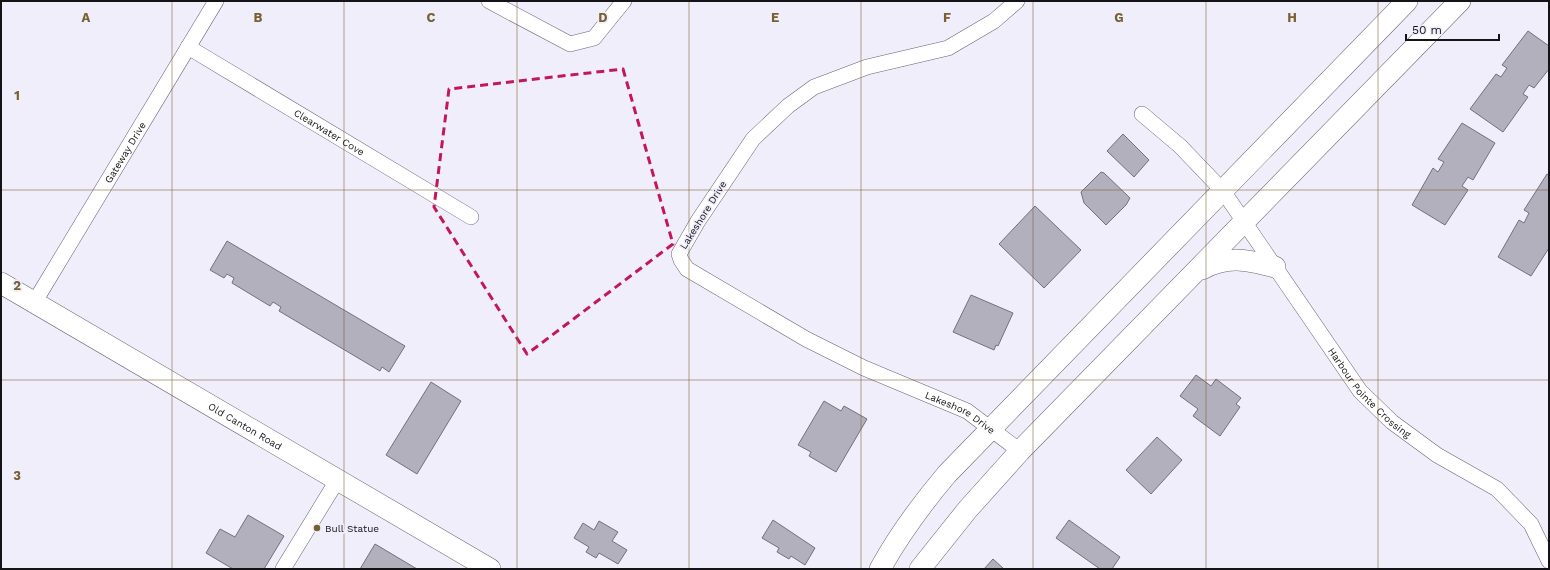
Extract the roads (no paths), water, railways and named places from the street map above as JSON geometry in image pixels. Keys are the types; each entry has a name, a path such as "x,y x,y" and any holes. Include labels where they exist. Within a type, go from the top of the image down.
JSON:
{"main road":[{"path":"880,569 898,536 915,512 947,474 1093,326 1407,1"},
{"path":"920,569 968,509 1020,451 1460,1"},
{"path":"1191,275 1227,259 1248,261 1275,267"},
{"name":"Old Canton Road","path":"1,283 490,569"}],"street":[{"name":"Gateway Drive","path":"34,303 216,1"},
{"path":"489,1 570,44 594,38 624,1"},
{"name":"Lakeshore Drive","path":"1017,1 994,21 948,48 867,67 814,87 788,106 753,139 698,221 680,254 681,260 687,269 806,339 864,368 967,411 1020,451"},
{"name":"Clearwater Cove","path":"188,47 471,217"},
{"name":"Harbour Pointe Crossing","path":"1142,114 1183,148 1223,191 1360,391 1392,422 1437,455 1497,489 1530,524 1549,560"},
{"path":"283,569 338,479"}],"place":[{"name":"Bull Statue","path":"317,528"}]}
